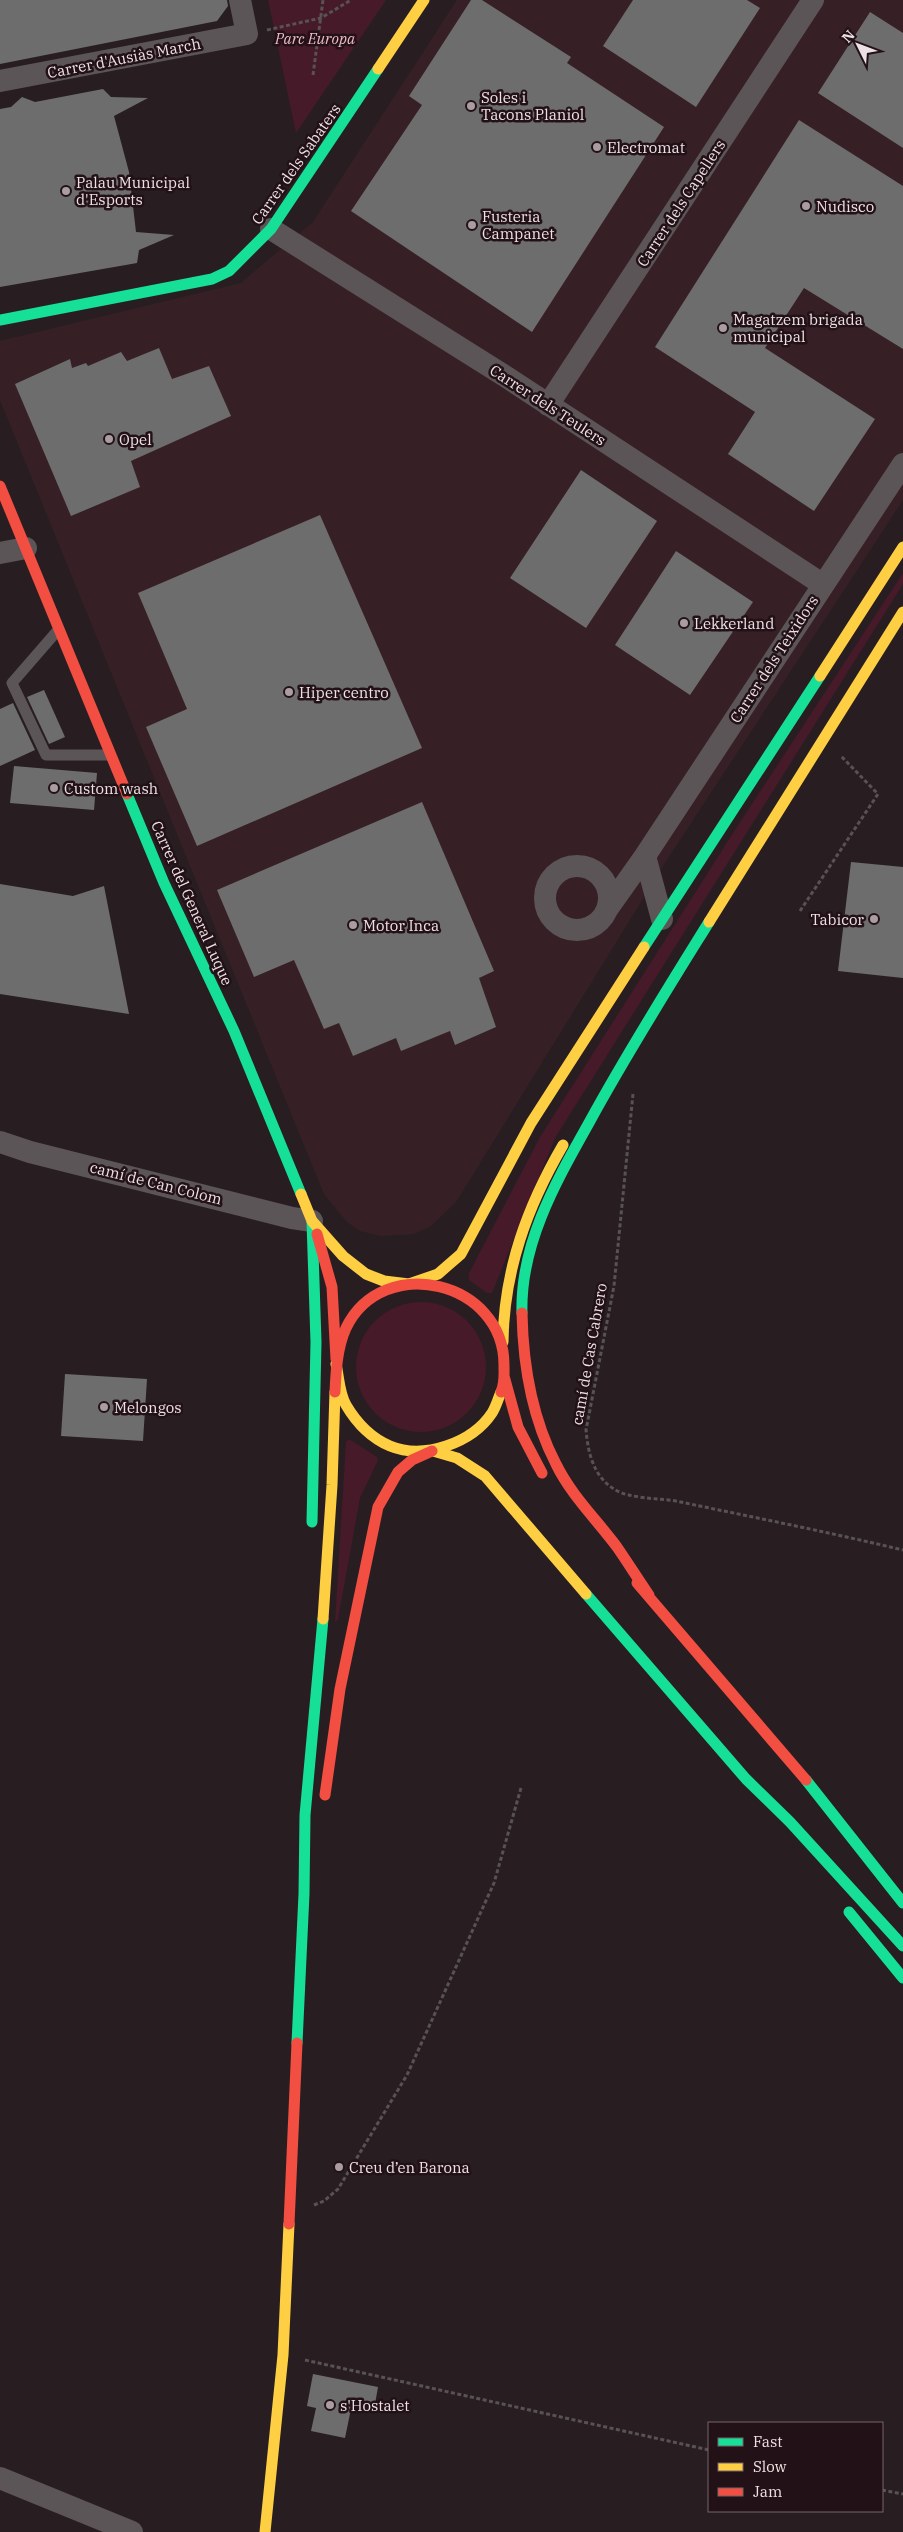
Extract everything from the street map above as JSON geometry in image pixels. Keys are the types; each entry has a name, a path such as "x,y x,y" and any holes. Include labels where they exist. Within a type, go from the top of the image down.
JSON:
{"main road":[{"name":"Carrer dels Sabaters","path":"1,321 212,279 229,271 271,230 424,0"},
{"name":"Carrer del General Luque","path":"0,486 164,882 234,1031 312,1221 343,1256 366,1274 384,1281 410,1284"},
{"path":"792,1842 746,1779 485,1476 457,1458 433,1451 410,1452 376,1440 366,1432 350,1413 344,1402 336,1364 346,1328 359,1310 378,1295 439,1276 461,1254 531,1123 903,547"},
{"path":"547,1480 533,1459 515,1418 504,1376 503,1308 510,1270 532,1200 570,1135 624,1058 903,612"},
{"path":"624,1058 563,1170 539,1221 526,1269 522,1308 523,1350 540,1428 556,1465 649,1596"},
{"path":"266,2529 283,2355 291,2209 304,1894 304,1830 325,1597 335,1448 336,1364 332,1288 312,1221"},
{"path":"312,1221 316,1342 312,1530"},
{"path":"410,1284 444,1286 474,1302 490,1320 503,1351"},
{"path":"324,1804 340,1689 378,1506 402,1466 419,1456 457,1444 478,1430 494,1410 499,1399 504,1376"},
{"path":"606,1554 649,1596 783,1752 903,1903"},
{"path":"304,1830 297,1787 307,1665"},
{"path":"783,1752 885,1861"},
{"path":"746,1779 790,1822 903,1946"},
{"path":"304,1894 316,1851"},
{"path":"844,1906 903,1978"}],"street":[{"path":"240,0 247,34"},
{"name":"Carrer dels Capellers","path":"548,405 813,0"},
{"name":"Carrer d'Ausiàs March","path":"0,81 247,34"},
{"name":"Carrer dels Teulers","path":"271,230 548,405 822,584"},
{"name":"Carrer dels Teixidors","path":"606,911 645,856 822,584 903,464"},
{"path":"0,554 26,548"},
{"path":"589,868 598,873 606,886 609,901 606,911 592,926 576,929 560,925 552,918 545,898 552,878 560,871 569,867 589,868 616,872 637,863 645,856 662,919"},
{"name":"camí de Can Colom","path":"0,1142 30,1152 292,1218 312,1221"},
{"path":"0,2478 132,2532"}],"lane":[{"path":"59,628 12,683 46,755 111,754"}],"path":[{"path":"312,75 323,0"},
{"path":"247,34 320,18 351,0"},
{"path":"800,911 878,794 823,738"},
{"name":"camí de Cas Cabrero","path":"633,1084 614,1286 586,1430 588,1454 595,1468 613,1489 624,1494 654,1497 822,1530 903,1550"},
{"path":"291,2209 324,2202 338,2189 408,2075 494,1883 521,1788"},
{"path":"283,2355 708,2450"},
{"path":"883,2490 903,2494"}],"shaded area":[{"path":"457,0 903,0 903,500 668,858 456,1202 431,1226 414,1234 381,1236 360,1231 347,1222 324,1194 0,400 0,341 241,283 313,222"}],"green space":[{"name":"Parc Europa","path":"268,0 386,0 296,133"},
{"path":"903,573 903,584 555,1138 492,1293 487,1293 469,1280 469,1273 540,1137 733,833"},
{"path":"421,1302 434,1303 446,1307 467,1321 481,1342 485,1354 485,1380 481,1392 467,1413 446,1427 434,1431 421,1432 408,1431 396,1427 375,1413 361,1392 357,1380 356,1367 357,1354 361,1342 375,1321 396,1307 408,1303"},
{"path":"349,1439 377,1457 378,1460 360,1498 338,1619 335,1622 346,1442"}],"building":[{"path":"0,0 227,0 228,6 217,21 0,64"},
{"path":"471,0 482,0 571,57 567,63 664,127 532,332 351,211 422,105 409,96"},
{"path":"633,0 747,0 760,8 696,107 603,46"},
{"path":"870,12 903,33 903,148 818,93"},
{"name":"Palau Municipal d'Esports","path":"103,89 111,97 148,98 114,116 129,172 136,232 174,235 139,250 137,263 0,287 0,109 11,107 22,97 35,102"},
{"path":"799,120 903,186 903,349 804,288 765,348 875,419 814,511 728,454 755,412 655,347"},
{"name":"Opel","path":"159,348 172,379 209,366 231,416 131,461 140,487 71,516 15,384 70,359 72,368 86,363 88,366 121,352 127,361"},
{"path":"581,470 657,521 586,628 510,578"},
{"name":"Hiper centro","path":"320,515 422,748 197,846 146,727 187,709 138,593"},
{"name":"Lekkerland","path":"676,551 753,602 690,695 615,645"},
{"path":"44,690 65,737 49,744 27,697"},
{"path":"13,703 35,750 0,766 0,709"},
{"name":"Custom wash","path":"14,766 97,773 94,810 10,803"},
{"name":"Motor Inca","path":"422,802 494,971 479,978 496,1027 455,1045 450,1031 401,1051 396,1038 353,1056 339,1023 324,1029 294,960 254,977 217,890"},
{"name":"Tabicor","path":"851,862 903,867 903,978 838,971"},
{"path":"0,884 73,896 104,886 129,1014 0,994"},
{"name":"Melongos","path":"65,1374 147,1379 143,1441 61,1436"},
{"name":"s'Hostalet","path":"313,2374 378,2387 375,2404 353,2399 345,2438 311,2431 316,2408 307,2406"}],"traffic: fast":[{"path":"0,320 212,279 229,271 271,229 378,69"},
{"path":"644,947 820,676"},
{"path":"127,794 164,883 234,1031 301,1194"},
{"path":"522,1313 523,1287 527,1262 534,1237 553,1189 618,1070 709,922"},
{"path":"312,1221 316,1342 312,1522"},
{"path":"586,1594 746,1779 790,1822 903,1946"},
{"path":"297,2043 304,1894 305,1815 323,1619"},
{"path":"806,1780 903,1903"},
{"path":"849,1912 903,1978"}],"traffic: slow":[{"path":"378,69 424,0"},
{"path":"820,676 903,547"},
{"path":"709,922 903,612"},
{"path":"409,1284 438,1274 461,1254 531,1123 644,947"},
{"path":"503,1342 504,1315 508,1290 520,1240 528,1216 563,1145"},
{"path":"301,1194 312,1221 343,1256 366,1274 384,1281 409,1284"},
{"path":"336,1364 342,1395 354,1417 377,1439 403,1450 432,1450 446,1446 472,1433 483,1424 493,1411 501,1392"},
{"path":"323,1619 332,1485 335,1392"},
{"path":"433,1451 457,1458 485,1476 586,1594"},
{"path":"265,2532 283,2355 289,2224"}],"traffic: jam":[{"path":"0,486 127,794"},
{"path":"317,1234 332,1287 336,1359"},
{"path":"335,1392 339,1352 343,1336 346,1328 363,1304 386,1290 413,1284 439,1287 464,1297 485,1314 499,1337 504,1366 504,1382 501,1392"},
{"path":"522,1313 524,1352 530,1390 541,1428 556,1464 569,1486 617,1547 649,1595"},
{"path":"504,1376 518,1427 542,1473"},
{"path":"325,1795 340,1689 378,1507 398,1472 412,1460 432,1451"},
{"path":"637,1583 806,1780"},
{"path":"289,2224 297,2043"}],"place":[{"name":"Soles i Tacons Planiol","path":"471,106"},
{"name":"Electromat","path":"597,147"},
{"name":"Palau Municipal d'Esports","path":"66,191"},
{"name":"Nudisco","path":"806,206"},
{"name":"Fusteria Campanet","path":"472,225"},
{"name":"Magatzem brigada municipal","path":"723,328"},
{"name":"Opel","path":"109,439"},
{"name":"Lekkerland","path":"684,623"},
{"name":"Hiper centro","path":"289,692"},
{"name":"Custom wash","path":"54,788"},
{"name":"Tabicor","path":"874,919"},
{"name":"Motor Inca","path":"353,925"},
{"name":"Melongos","path":"104,1407"},
{"name":"Creu d’en Barona","path":"339,2167"},
{"name":"s'Hostalet","path":"330,2405"}]}
